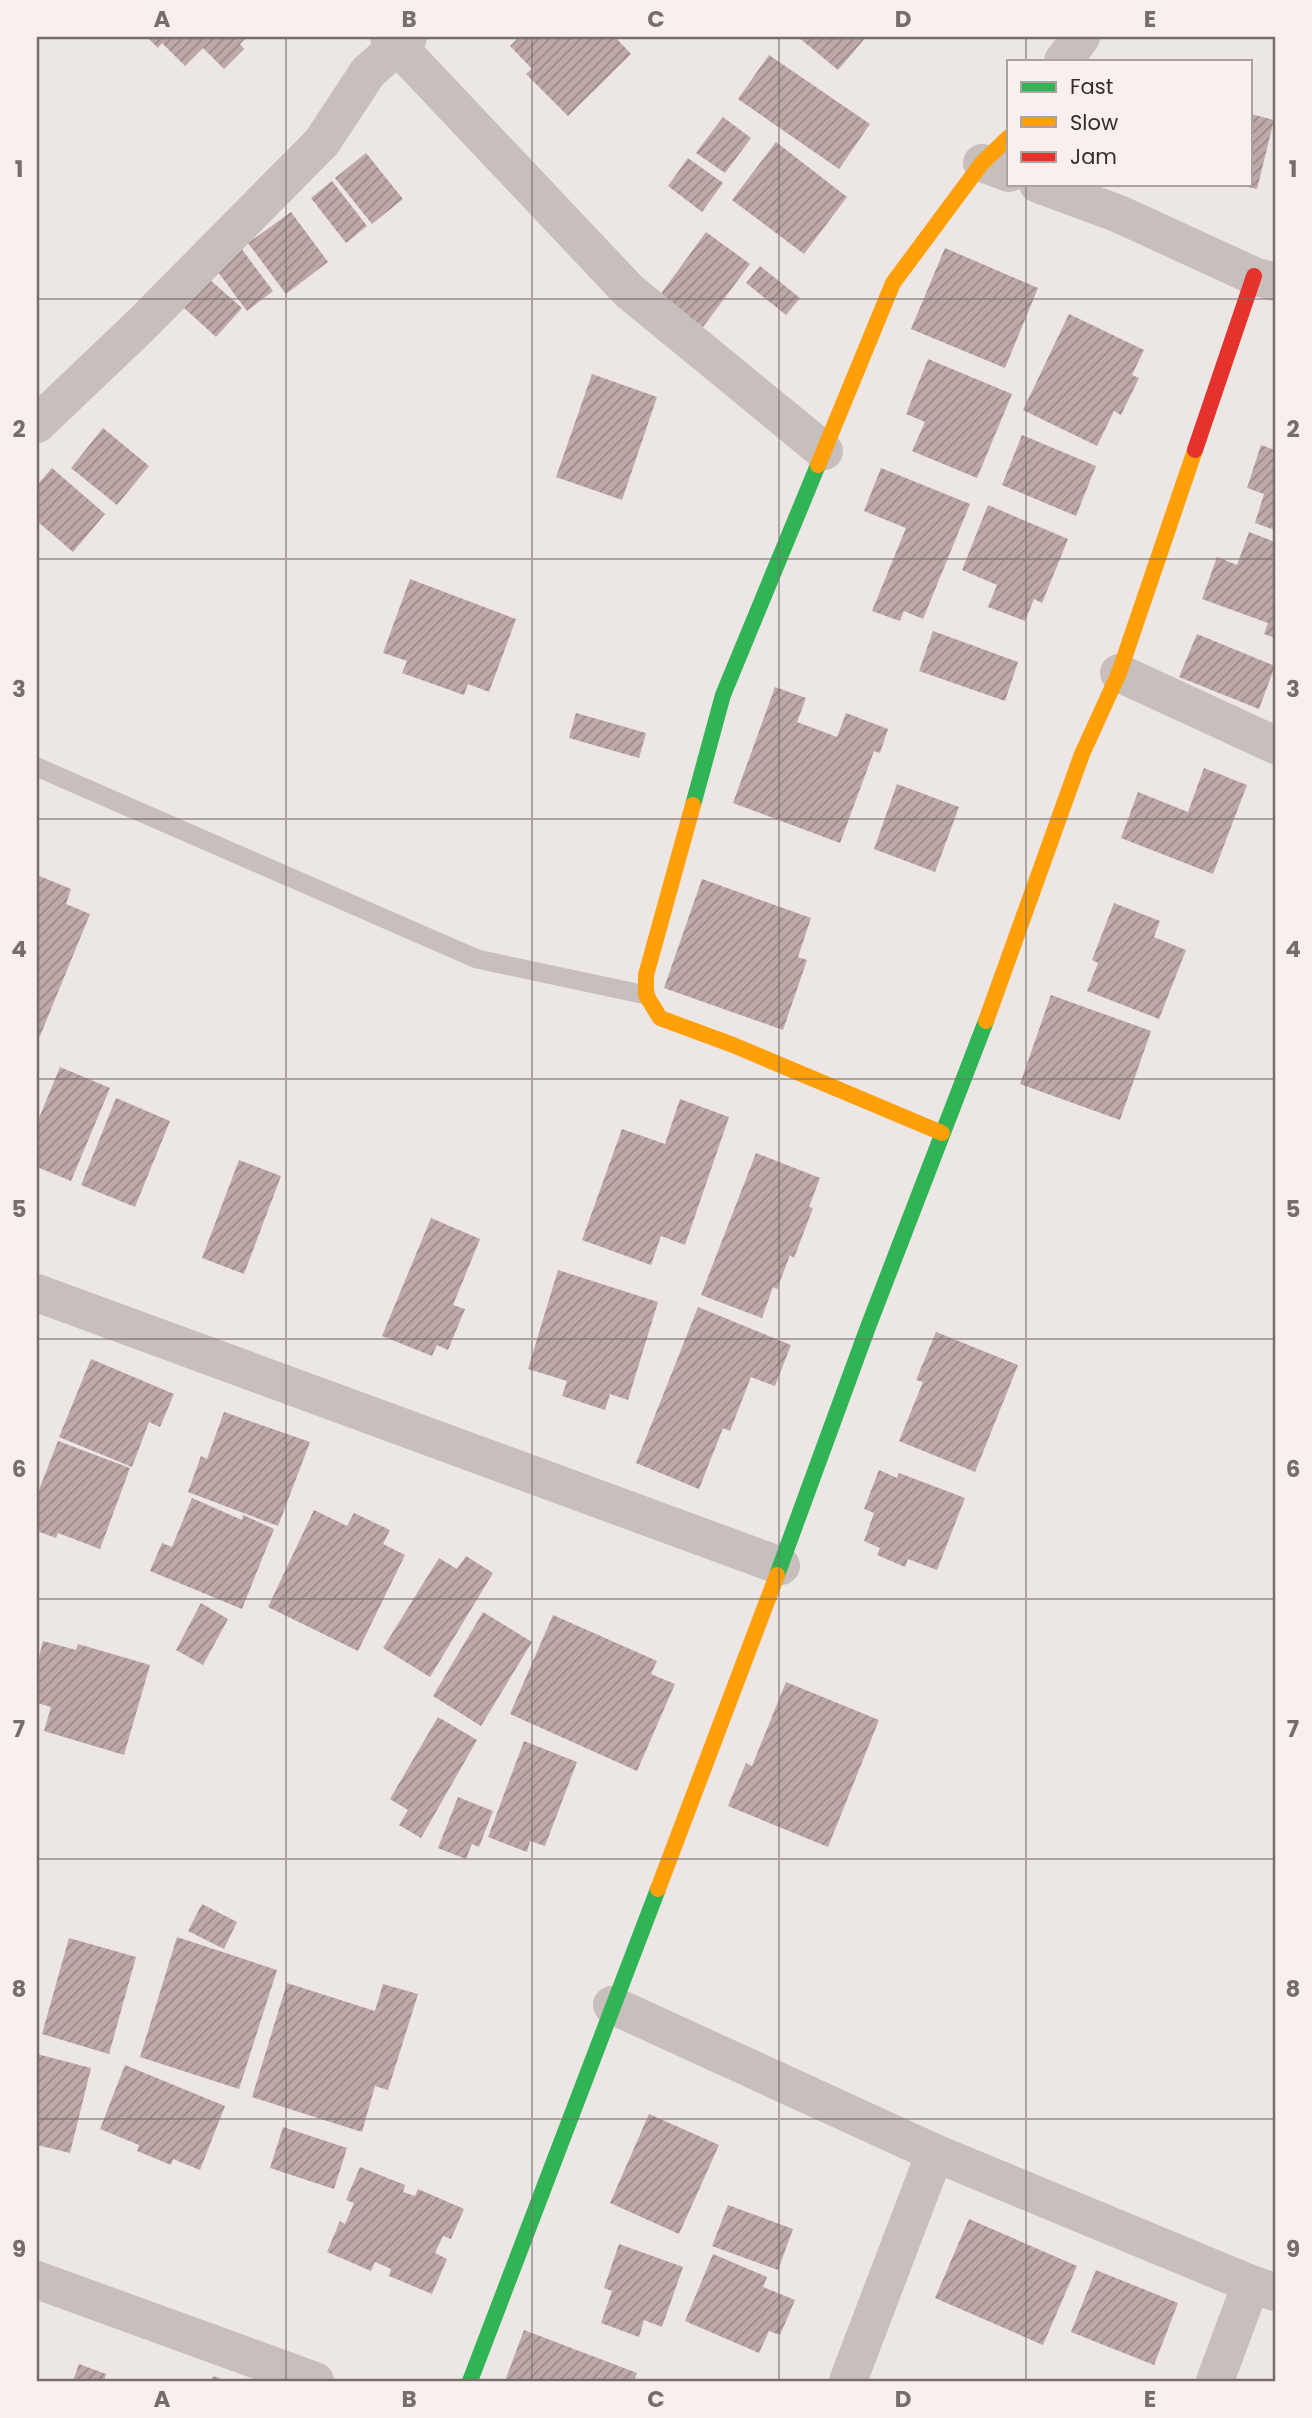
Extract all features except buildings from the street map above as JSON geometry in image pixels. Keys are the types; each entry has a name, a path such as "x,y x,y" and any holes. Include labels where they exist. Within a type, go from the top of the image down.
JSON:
{"street":[{"path":"1064,60 1081,37"},
{"path":"37,424 141,325 322,142 368,72 399,40 629,291 824,451"},
{"path":"942,1133 733,1045 660,1018 646,995 646,975 723,695 893,284 996,168 1007,142"},
{"path":"470,2381 1001,983 1082,754 1119,673 1264,279 1119,214 1043,186"},
{"path":"1119,673 1275,745"},
{"path":"37,1293 781,1566"},
{"path":"612,2006 935,2153 1263,2288 1215,2381"},
{"path":"848,2381 935,2153"},
{"path":"37,2280 315,2381"}],"lane":[{"path":"37,767 477,960 646,995"}],"traffic: fast":[{"path":"693,805 723,695 818,465"},
{"path":"777,1575 868,1327 986,1021"},
{"path":"470,2381 658,1889"}],"traffic: slow":[{"path":"818,465 893,283 982,163 1007,139"},
{"path":"986,1021 1082,754 1119,673 1195,450"},
{"path":"693,805 646,975 646,995 660,1018 733,1045 942,1133"},
{"path":"658,1889 777,1575"}],"traffic: jam":[{"path":"1195,450 1254,276"}]}
